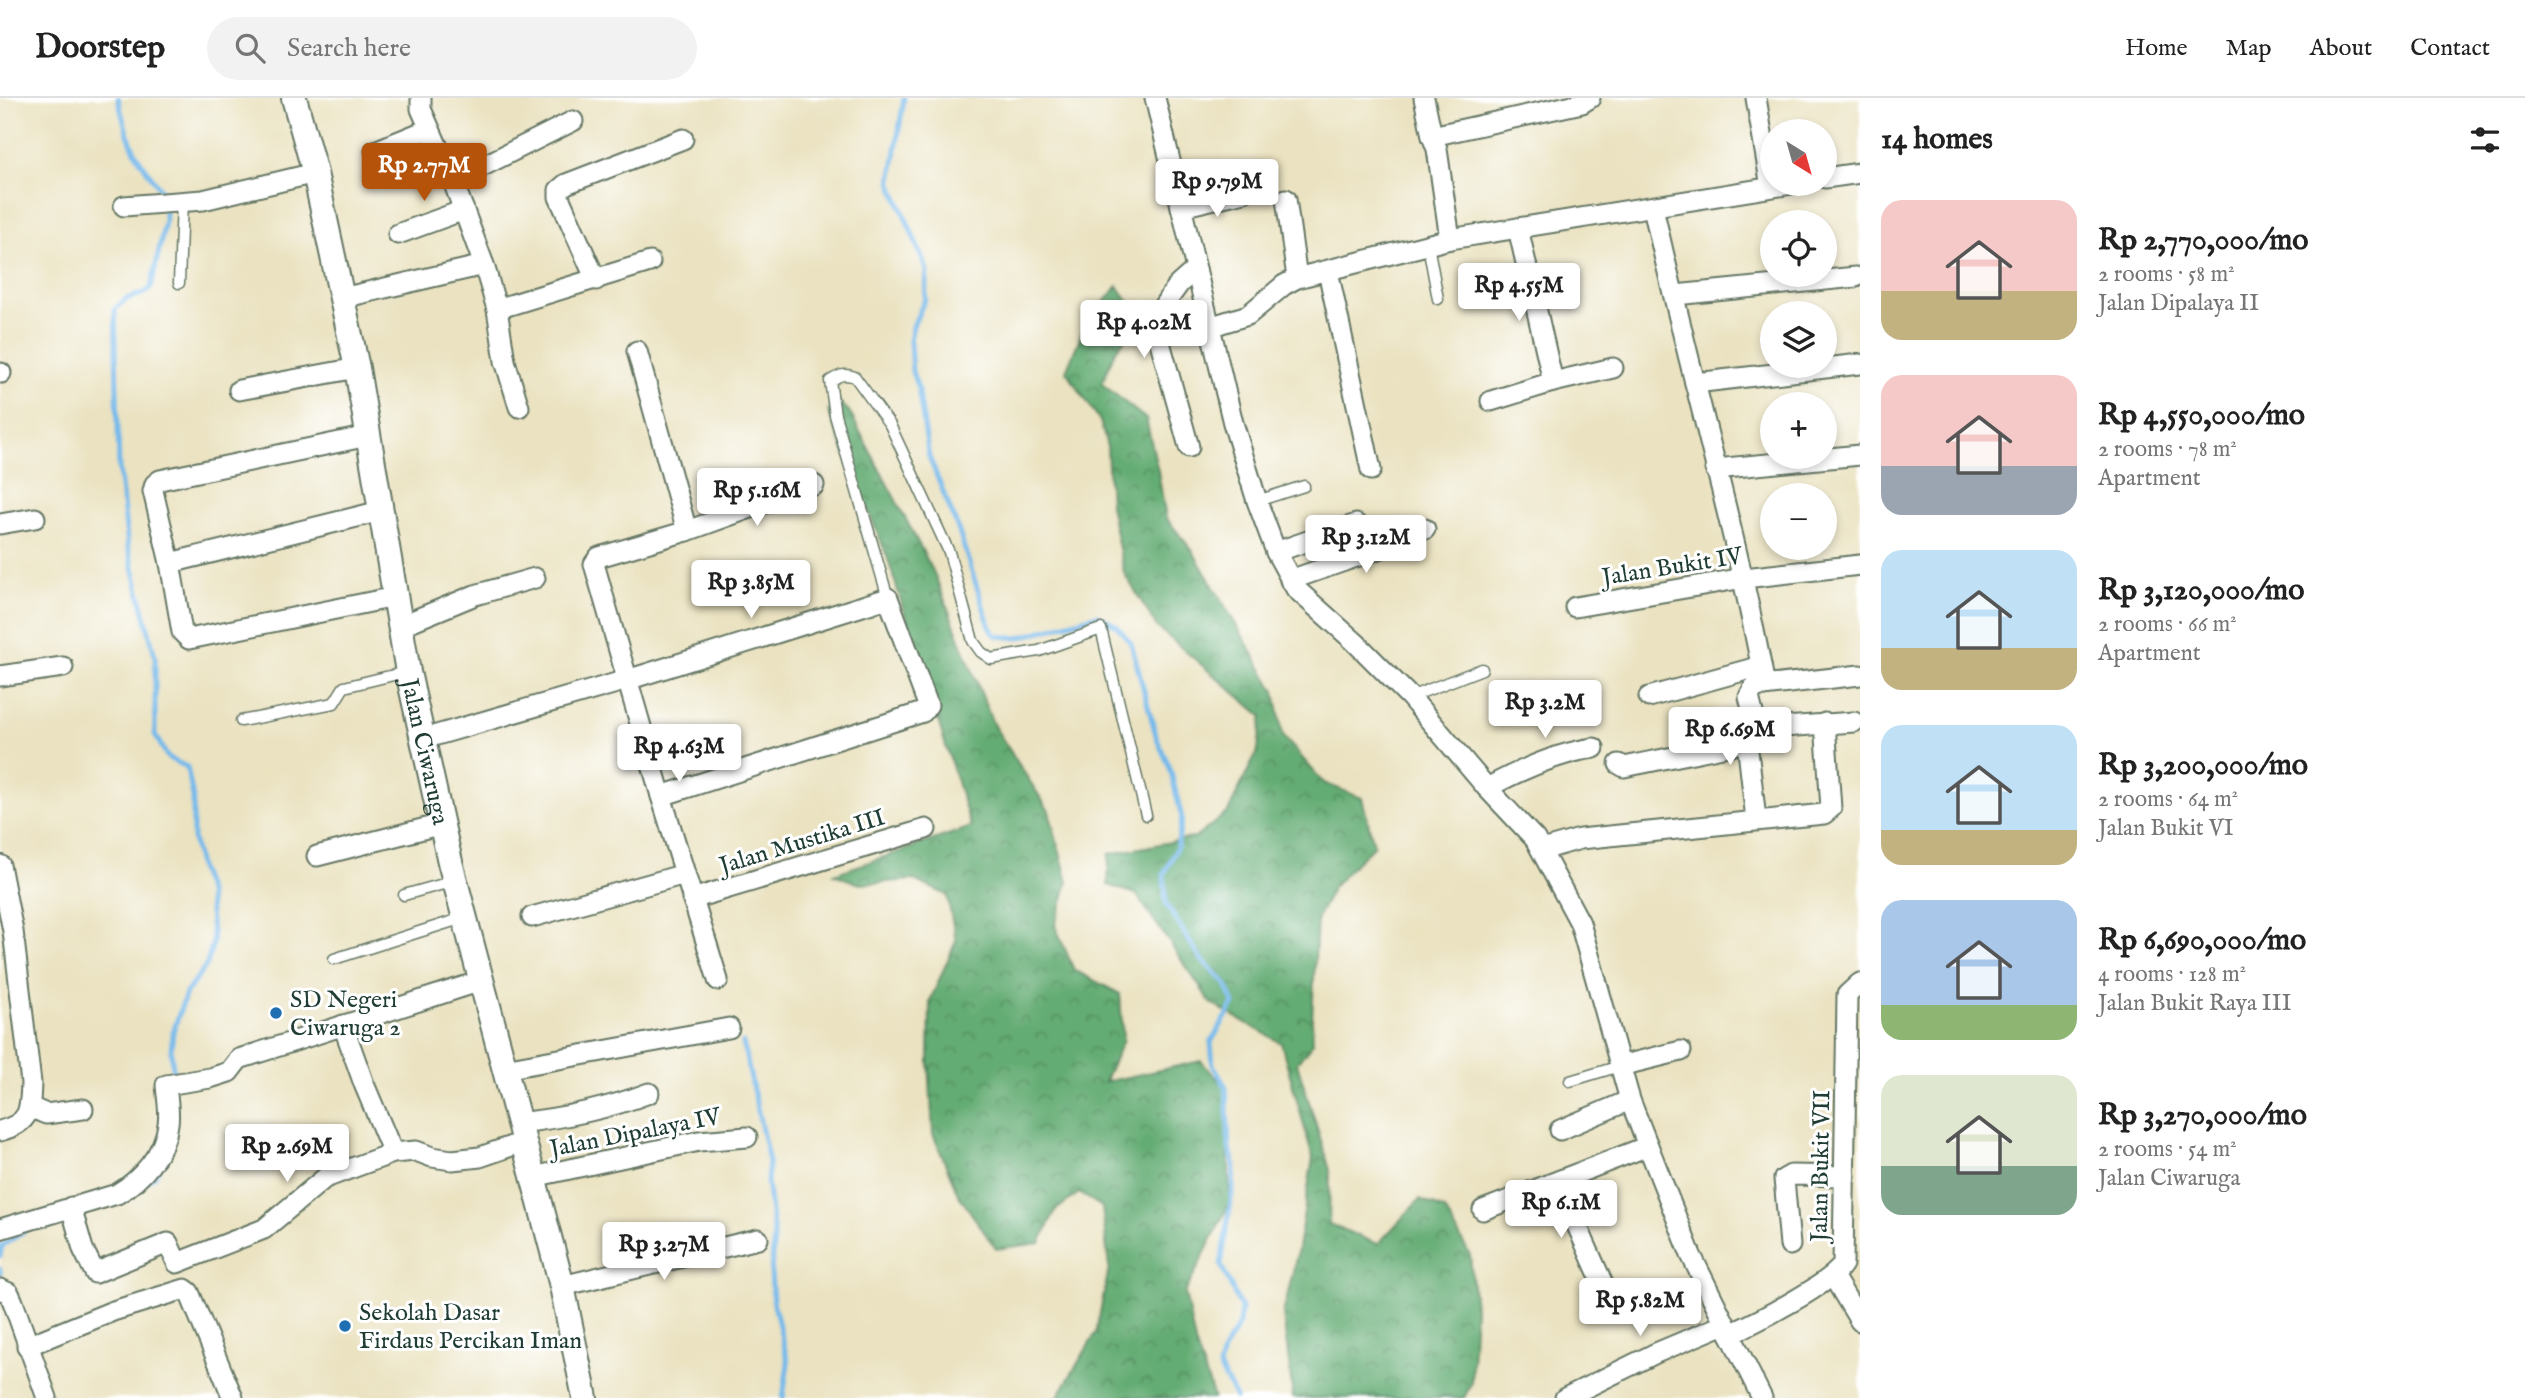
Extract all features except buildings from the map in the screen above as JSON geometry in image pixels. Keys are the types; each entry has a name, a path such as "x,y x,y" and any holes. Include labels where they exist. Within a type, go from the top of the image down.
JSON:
{"street":[{"name":"Jalan Ciwaruga","path":"294,98 316,173 357,368 408,672 422,739 463,918 562,1286 585,1398"},
{"path":"421,98 421,109 453,181 484,265 497,309 503,353 519,407"},
{"path":"1155,98 1233,423 1276,552 1296,589 1355,642 1410,697 1542,850 1580,923 1630,1100 1691,1255 1762,1398"},
{"path":"1424,98 1437,149 1450,239"},
{"path":"1432,136 1582,103 1590,98"},
{"path":"1756,98 1760,122"},
{"path":"453,181 573,121"},
{"path":"375,151 429,129"},
{"path":"596,280 559,197 559,190 566,184 683,139"},
{"path":"124,206 203,200 316,173"},
{"path":"1838,176 1860,173"},
{"path":"1209,327 1248,315 1284,285 1297,278 1450,239 1760,189"},
{"path":"1181,206 1244,192"},
{"path":"1286,199 1297,278"},
{"path":"1653,207 1715,469 1744,578 1765,686"},
{"path":"398,234 464,210"},
{"path":"1518,228 1553,382"},
{"path":"497,309 650,262"},
{"path":"342,298 484,265"},
{"path":"1189,447 1158,335 1164,305 1179,284 1196,269"},
{"path":"1328,271 1371,470"},
{"path":"1675,295 1856,277"},
{"path":"637,351 687,531"},
{"path":"1695,383 1860,364"},
{"path":"239,390 357,368"},
{"path":"1491,401 1553,382 1613,368"},
{"path":"368,436 157,482 153,491 170,562 182,632 189,639 395,597"},
{"path":"1715,469 1860,455"},
{"path":"718,980 594,564 596,560 687,531 814,485"},
{"path":"170,562 381,511"},
{"path":"0,524 36,518"},
{"path":"1276,552 1356,524"},
{"path":"1290,580 1382,548 1425,528"},
{"name":"Jalan Bukit IV","path":"1576,607 1744,578 1860,565"},
{"path":"400,626 475,595 535,578"},
{"path":"422,739 627,680 888,598 928,705 923,712 662,796"},
{"path":"1649,697 1761,666"},
{"path":"0,677 63,667"},
{"path":"1756,820 1749,697 1754,687 1860,675"},
{"path":"1619,764 1624,767 1752,735 1825,723 1854,722"},
{"path":"1542,850 1580,839 1828,811 1831,808 1825,723"},
{"path":"1488,788 1509,776 1559,756 1594,748"},
{"path":"317,856 442,824"},
{"name":"Jalan Mustika III","path":"692,900 926,829"},
{"path":"0,865 13,931 31,1083 30,1107 20,1123 0,1131"},
{"path":"532,917 685,874"},
{"path":"0,1229 72,1210 117,1194 136,1180 153,1161 164,1141 168,1123 166,1085 229,1072 239,1059 481,981"},
{"name":"Jalan Bukit VII","path":"1574,1396 1656,1353 1727,1329 1833,1276 1843,1264 1847,995 1860,983"},
{"path":"343,1025 393,1153"},
{"path":"504,1069 729,1028"},
{"path":"1620,1066 1681,1051"},
{"path":"72,1210 83,1249 95,1273 168,1243 177,1263 264,1229 325,1178 393,1153 416,1151 452,1160 480,1157 521,1133 649,1093"},
{"path":"1560,1130 1630,1100"},
{"path":"30,1107 46,1114 83,1109"},
{"name":"Jalan Dipalaya IV","path":"533,1177 699,1141 747,1137"},
{"path":"1483,1210 1648,1146"},
{"path":"1790,1245 1784,1179 1791,1175 1846,1176"},
{"path":"1560,1181 1603,1284"},
{"path":"562,1286 758,1238"},
{"path":"1833,1276 1860,1321"},
{"path":"0,1289 9,1293 13,1302 47,1398"},
{"path":"27,1346 113,1311 185,1289 189,1293 230,1397"}],"lane":[{"path":"179,283 182,201"},
{"path":"1428,245 1438,299"},
{"path":"888,598 835,415 830,381 840,375 855,377 890,425 949,552 973,641 981,652 991,659 1039,651 1101,629 1146,815"},
{"path":"1257,501 1304,485"},
{"path":"1410,697 1482,668"},
{"path":"241,721 334,703 344,687 408,672"},
{"path":"404,895 454,881"},
{"path":"334,959 463,918"},
{"path":"1570,1081 1620,1066"}],"green space":[{"path":"1118,286 1141,319 1114,353 1102,384 1146,419 1166,518 1192,550 1275,691 1283,736 1324,783 1362,798 1374,845 1334,885 1317,919 1313,1043 1297,1063 1330,1170 1329,1224 1378,1244 1420,1199 1445,1210 1470,1255 1475,1308 1471,1384 1464,1398 1293,1398 1283,1314 1297,1254 1313,1158 1281,1043 1211,1003 1136,894 1108,885 1109,854 1196,837 1228,812 1258,750 1262,716 1157,627 1124,573 1110,505 1107,447 1100,421 1066,371 1086,323"},
{"path":"839,402 849,411 934,573 994,726 1049,811 1068,882 1055,926 1074,970 1120,994 1123,1040 1104,1082 1201,1061 1226,1088 1230,1202 1185,1293 1195,1343 1214,1398 1057,1398 1096,1333 1109,1268 1102,1207 1079,1193 1055,1211 1040,1243 996,1249 958,1194 933,1134 929,1063 930,1001 956,941 947,895 914,880 860,884 834,874 971,827 887,556 828,411"}],"waterway":[{"path":"118,98 139,159 166,198"},
{"path":"904,98 891,182 927,270 925,299 913,326 910,341 912,372 918,388 929,457 957,526 987,618 997,636 1018,638 1097,615 1117,626 1131,643 1157,739 1170,768 1182,818 1177,847 1164,874 1166,904 1200,958 1226,984 1234,1004 1211,1042 1213,1065 1226,1087 1229,1148 1234,1163 1221,1265 1241,1308 1239,1324 1223,1351 1219,1367 1236,1398"},
{"path":"165,208 165,222 151,288 145,293 126,299 115,309 119,468 128,547 155,656 155,735 168,758 187,767 193,797 193,838 208,892 213,942 207,964 186,993 173,1032 171,1050 174,1080"},
{"path":"743,1043 769,1162 767,1181 774,1235 771,1272 773,1301 788,1363 783,1398"},
{"path":"145,1182 155,1176 159,1167"},
{"path":"0,1256 2,1246 29,1228"}],"place":[{"name":"SD Negeri Ciwaruga 2","path":"276,1013"},
{"name":"Sekolah Dasar Firdaus Percikan Iman","path":"345,1326"}]}
